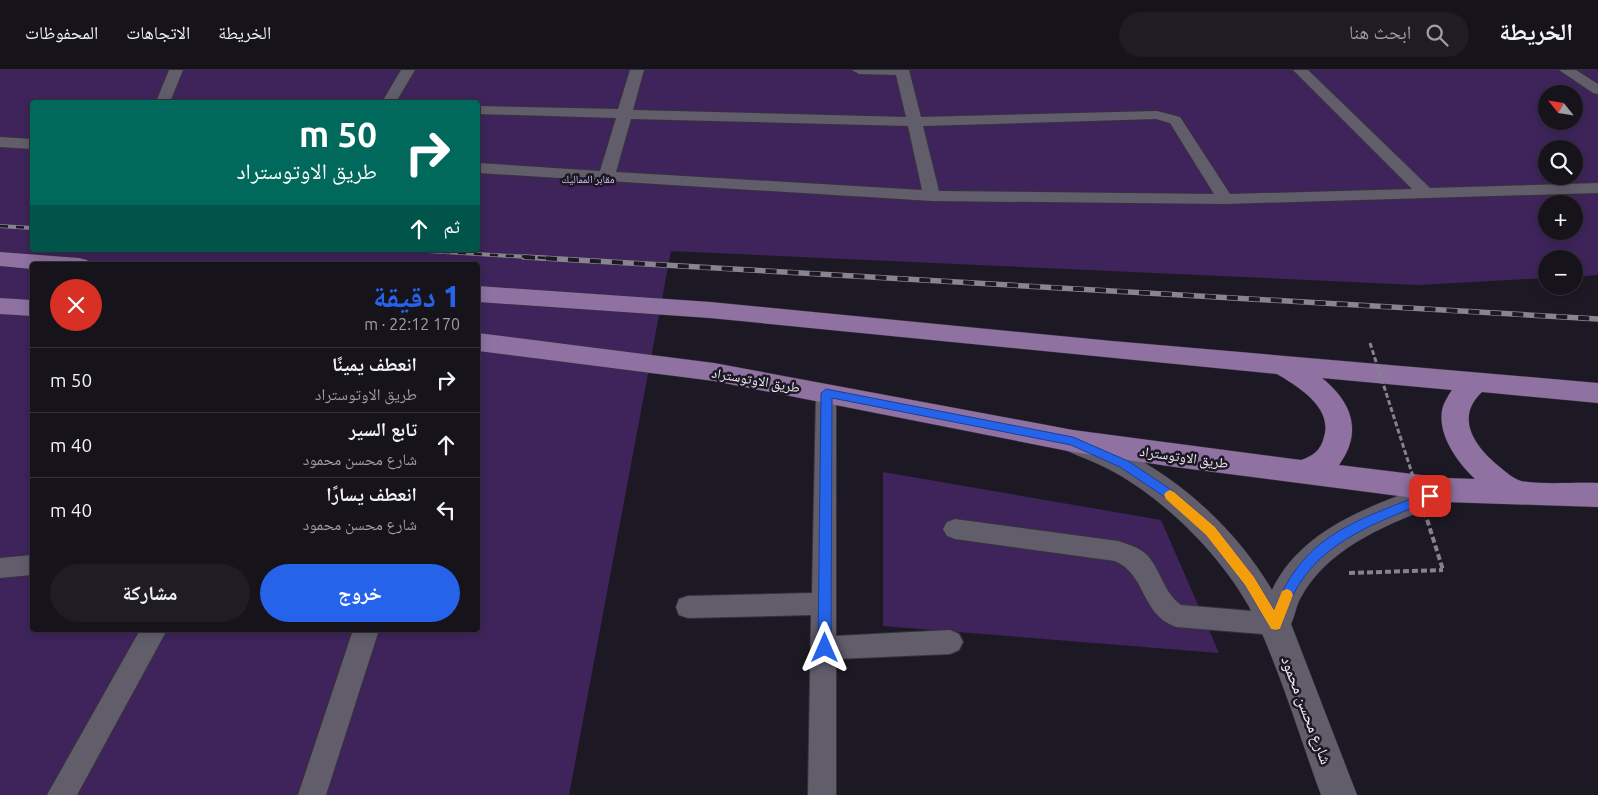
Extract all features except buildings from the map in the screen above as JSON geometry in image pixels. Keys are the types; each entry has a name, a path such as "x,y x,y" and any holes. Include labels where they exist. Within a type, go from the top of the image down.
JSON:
{"highway":[{"path":"0,259 40,262"},
{"path":"480,294 710,310 1284,366 1598,393"},
{"path":"0,306 30,308"},
{"name":"طريق الاوتوستراد","path":"480,342 704,371 1073,441 1445,490 1598,495"},
{"path":"1284,366 1304,377 1320,391 1332,407 1339,424 1339,440 1332,454 1319,465 1300,472"},
{"path":"1478,382 1466,388 1454,409 1459,437 1473,458 1498,483 1512,491"}],"street":[{"name":"شارع محسن محمود","path":"1073,441 1124,464 1169,494 1211,531 1250,581 1275,624 1339,795"},
{"path":"1275,624 1288,590 1309,561 1336,538 1368,521 1445,490"}],"lane":[{"path":"164,100 176,70"},
{"path":"390,100 408,70"},
{"path":"607,176 637,70"},
{"path":"859,70 902,71 932,196"},
{"path":"1300,70 1425,192"},
{"path":"1566,70 1598,90"},
{"path":"480,110 914,122 1132,114 1168,117 1175,120 1189,140 1225,199"},
{"path":"0,142 30,144"},
{"path":"480,168 932,196 1225,199 1598,188"},
{"path":"822,795 825,648 826,393"},
{"path":"955,529 1118,551 1139,563 1163,606 1176,616 1275,624"},
{"path":"0,568 30,566"},
{"path":"688,607 825,604"},
{"path":"61,795 153,632"},
{"path":"312,795 365,632"},
{"path":"825,648 950,642"}],"path":[{"path":"1342,574 1443,570 1370,343"}],"green space":[{"name":"مقابر المماليك","path":"0,70 1598,70 1598,275 1583,276 1583,250 1538,250 1538,278 1418,285 671,251 569,795 0,795"},
{"path":"883,472 1161,520 1219,653 883,626"}],"railway":[{"path":"0,226 30,228"},
{"path":"444,252 546,258"},
{"path":"524,257 1598,319"}],"slow traffic":[{"path":"1170,495 1211,531 1250,581 1275,624 1287,595"}],"route":[{"path":"825,648 826,393 1073,441 1124,464 1169,494 1211,531 1250,581 1275,624 1288,590 1309,561 1336,538 1368,521 1430,496"}]}
